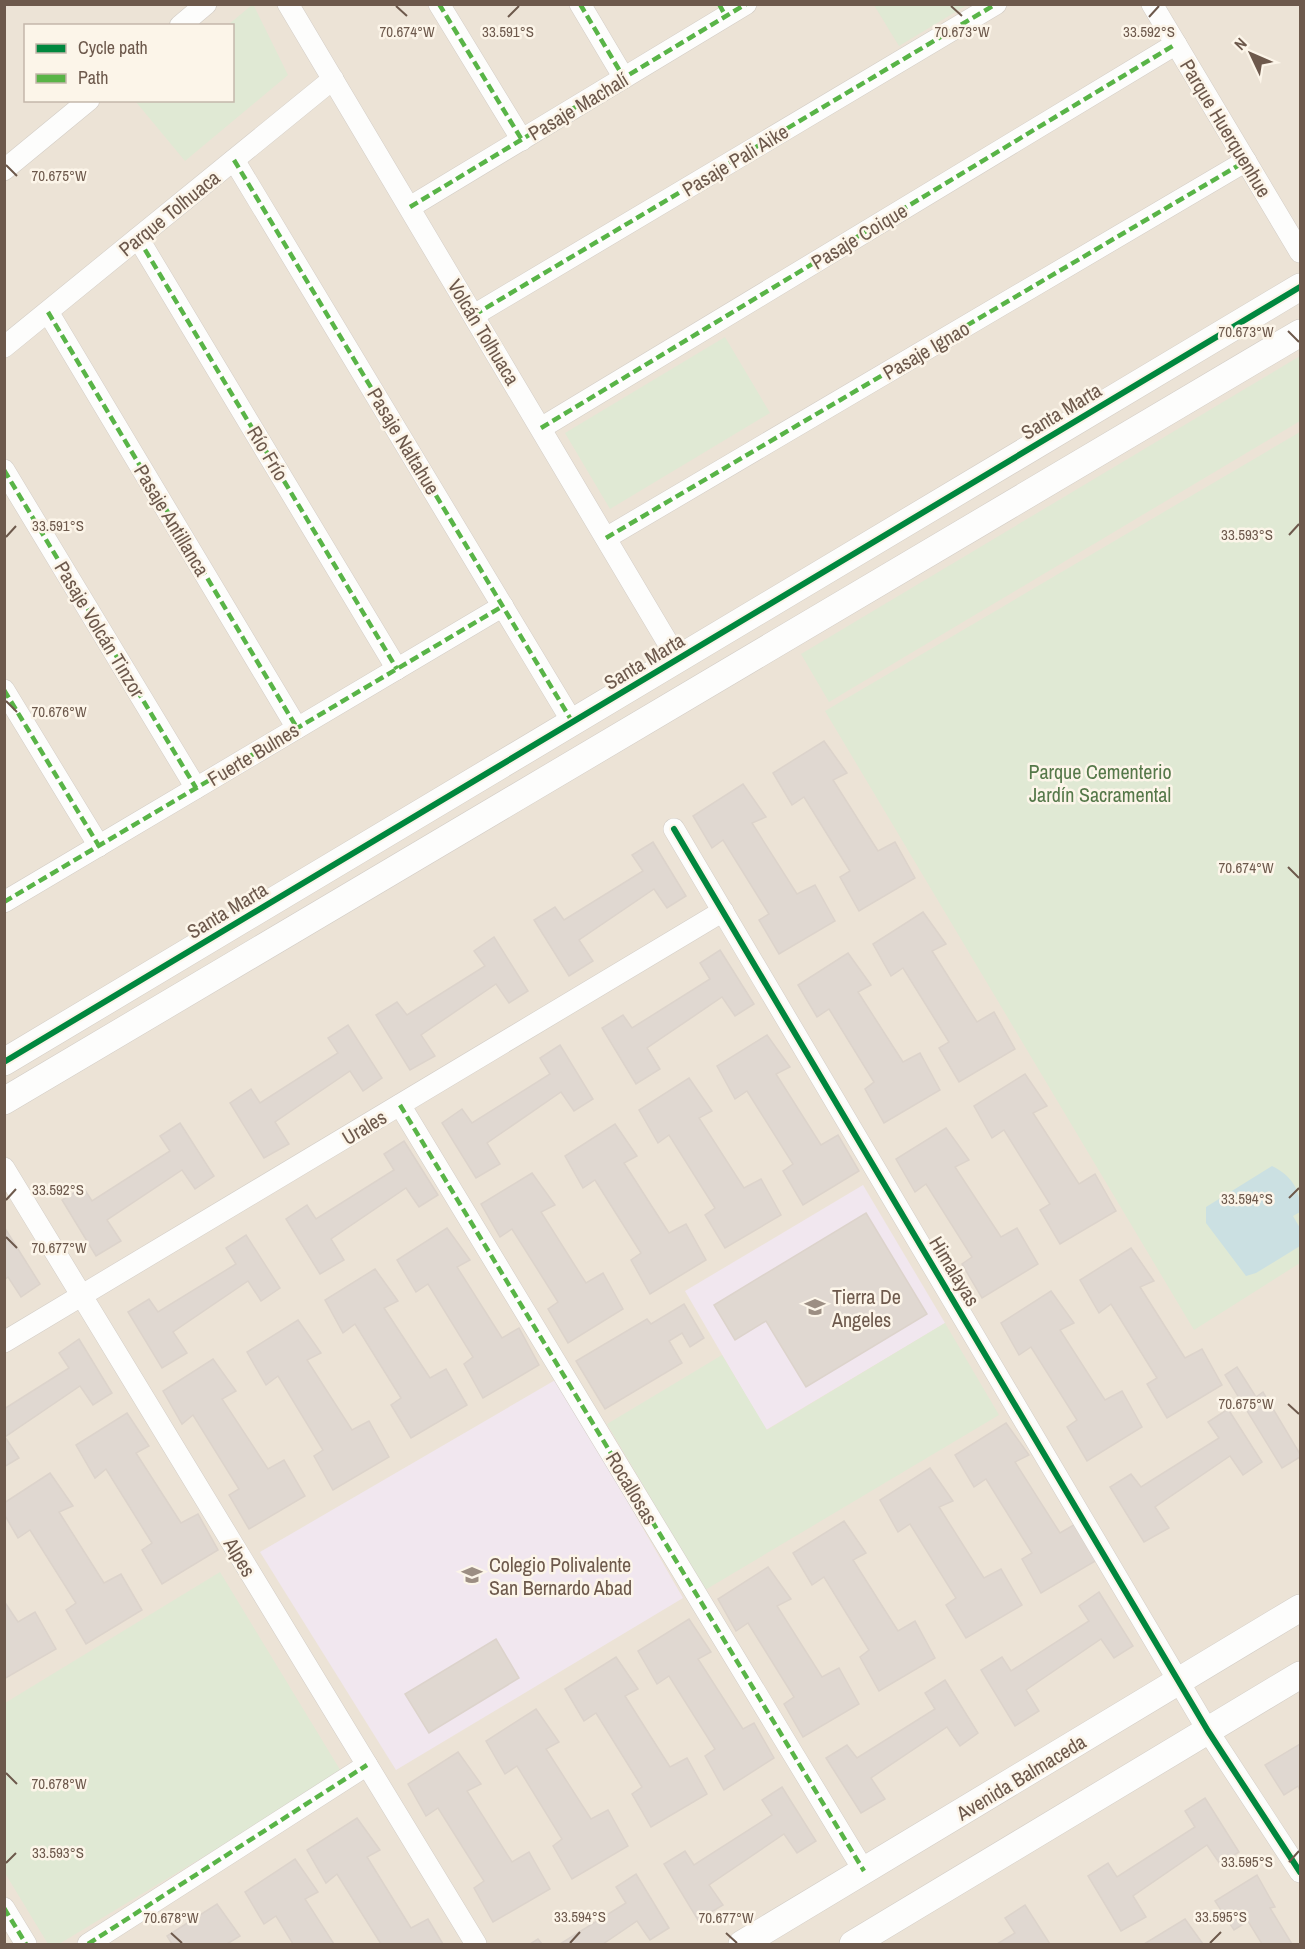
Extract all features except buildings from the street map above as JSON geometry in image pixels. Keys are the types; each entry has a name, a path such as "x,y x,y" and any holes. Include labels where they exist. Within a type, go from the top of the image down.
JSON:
{"street":[{"path":"182,24 206,4"},
{"name":"Volcán Tolhuaca","path":"288,4 678,660"},
{"path":"439,4 522,140"},
{"path":"580,4 624,78"},
{"name":"Pasaje Machalí","path":"410,207 624,78 723,10 746,4"},
{"name":"Pasaje Pali Aike","path":"474,315 996,4"},
{"name":"Parque Huerquenhue","path":"1152,4 1300,252"},
{"name":"Pasaje Coique","path":"541,428 1176,44"},
{"name":"Parque Tolhuaca","path":"4,347 333,79"},
{"path":"4,170 87,102"},
{"name":"Pasaje Naltahue","path":"234,160 573,723"},
{"name":"Pasaje Ignao","path":"606,538 1246,161"},
{"name":"Río Frío","path":"138,238 397,669"},
{"name":"Santa Marta","path":"4,1062 1300,287"},
{"name":"Pasaje Antillanca","path":"48,312 297,728"},
{"path":"4,1101 1300,333"},
{"name":"Pasaje Volcán Tinzor","path":"4,470 196,788"},
{"name":"Fuerte Bulnes","path":"4,902 502,606"},
{"path":"4,690 99,846"},
{"name":"Himalayas","path":"674,829 1208,1731 1300,1872"},
{"name":"Urales","path":"4,1342 723,911"},
{"name":"Rocallosas","path":"400,1105 864,1871"},
{"name":"Alpes","path":"4,1168 476,1944"},
{"name":"Avenida Balmaceda","path":"742,1944 1300,1608"},
{"path":"853,1944 1300,1675"},
{"path":"88,1944 366,1765"},
{"path":"4,1908 26,1944"}],"shaded area":[{"path":"5,5 1300,5 1300,1944 5,1944"},
{"path":"1272,1166 1285,1174 1297,1190 1300,1212 1293,1216 1300,1228 1300,1246 1256,1273 1246,1276 1206,1223 1206,1207"},
{"name":"Tierra De Angeles","path":"863,1185 945,1323 766,1430 685,1291"},
{"name":"Colegio Polivalente San Bernardo Abad","path":"557,1379 683,1598 396,1770 260,1552"}],"green space":[{"path":"253,4 288,75 185,161 136,102 234,102 234,24 229,24"},
{"path":"874,5 967,5 899,46"},
{"path":"725,337 770,413 610,509 565,433"},
{"path":"1300,356 1300,421 829,702 801,654"},
{"name":"Parque Cementerio Jardín Sacramental","path":"1300,432 1300,1263 1194,1330 825,711"},
{"path":"945,1323 999,1415 705,1590 607,1424 722,1355 767,1430"},
{"path":"220,1572 342,1773 59,1944 48,1944 5,1873 5,1703"}],"marked path":[{"path":"439,4 522,140"},
{"path":"580,4 624,78"},
{"path":"719,4 726,17"},
{"path":"410,207 746,4"},
{"path":"474,315 996,4"},
{"path":"541,428 1176,44"},
{"path":"234,160 573,723"},
{"path":"606,538 1246,161"},
{"path":"138,238 397,669"},
{"path":"48,312 297,728"},
{"path":"4,470 196,788"},
{"path":"4,902 503,606"},
{"path":"4,690 99,846"},
{"path":"400,1105 864,1871"},
{"path":"88,1944 367,1765"},
{"path":"4,1908 26,1944"}],"cycle path":[{"path":"4,1062 1300,287"},
{"path":"674,829 1208,1731 1300,1872"}],"place":[{"name":"Tierra De Angeles","path":"815,1307"},
{"name":"Colegio Polivalente San Bernardo Abad","path":"472,1575"}]}
